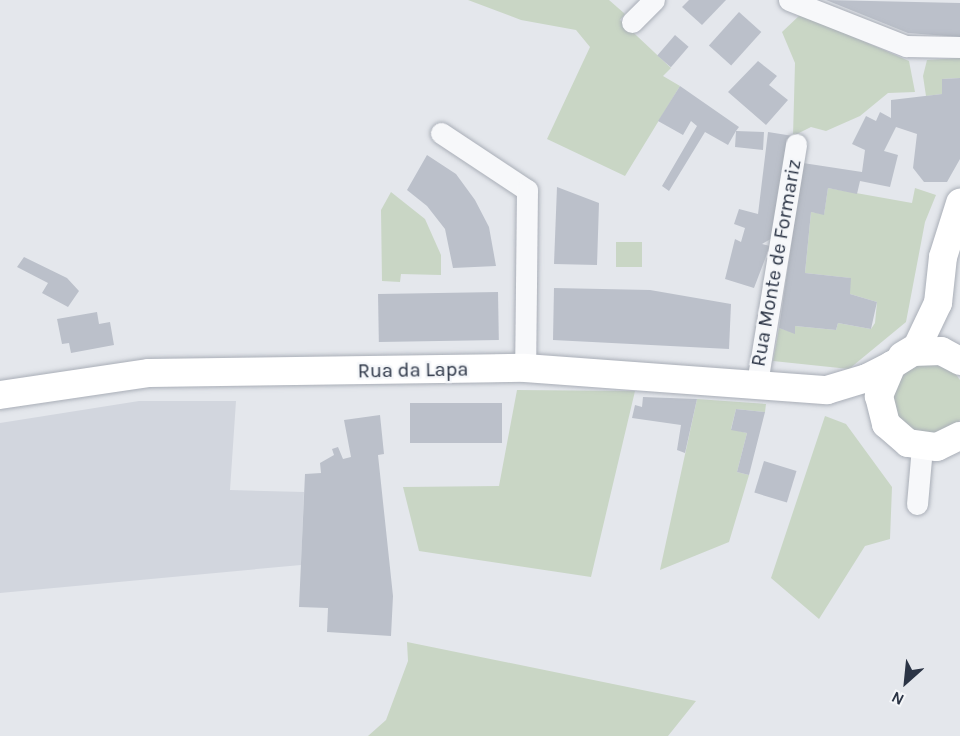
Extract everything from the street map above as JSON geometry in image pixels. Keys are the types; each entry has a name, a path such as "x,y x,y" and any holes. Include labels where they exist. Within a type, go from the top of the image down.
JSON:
{"main road":[{"path":"960,203 943,257 938,303 943,333 960,360"},
{"path":"886,424 879,396 896,361 917,347 938,303"},
{"path":"896,361 927,349 940,351 960,360"},
{"name":"Rua da Lapa","path":"827,390 867,378 896,361"},
{"name":"Rua da Lapa","path":"0,395 148,373 525,368 757,383 827,390 865,408 902,439 922,447"},
{"path":"922,447 937,447 960,436"}],"street":[{"path":"632,22 654,0"},
{"path":"789,0 906,46 960,47"},
{"path":"441,133 527,190 525,368"},
{"name":"Rua Monte de Formariz","path":"757,383 796,144"},
{"path":"917,504 922,447"}],"shaded area":[{"path":"139,401 236,401 230,490 304,492 301,565 0,593 0,423"}],"green space":[{"path":"468,0 609,0 625,14 620,20 671,68 663,76 680,86 625,176 547,139 590,47 576,30 521,20"},
{"path":"801,14 909,61 915,92 888,93 860,116 826,131 811,127 793,136 795,63 782,32"},
{"path":"960,58 960,78 942,79 942,94 926,96 923,76 927,60"},
{"path":"828,188 912,203 915,188 936,195 925,222 906,322 849,369 773,361 779,328 795,333 795,326 836,330 838,323 871,329 875,323 877,302 850,294 850,278 805,273 811,212 824,214"},
{"path":"391,192 425,219 441,255 441,275 401,274 400,282 382,281 381,210"},
{"path":"616,242 642,242 642,267 616,267"},
{"path":"932,363 955,373 960,380 960,420 954,428 921,436 894,413 893,388 899,377 920,364"},
{"path":"517,390 635,391 591,577 419,551 403,487 499,486"},
{"path":"697,399 766,404 765,412 736,409 731,429 747,433 737,472 749,475 729,542 660,570"},
{"path":"825,416 846,424 892,487 890,539 865,546 819,619 771,578"},
{"path":"407,642 696,701 668,736 368,736 386,720 408,661"}],"building":[{"path":"689,0 726,0 702,25 682,7"},
{"path":"826,0 960,3 960,37 908,33"},
{"path":"739,12 761,32 731,66 709,45"},
{"path":"675,35 689,47 671,67 657,55"},
{"path":"758,61 777,76 769,85 788,100 766,125 728,92"},
{"path":"960,78 960,159 947,182 924,182 913,168 917,134 896,127 884,151 898,155 890,187 860,181 857,194 828,188 824,215 811,212 805,273 851,278 850,294 877,302 871,329 838,323 836,330 795,326 795,334 779,328 803,163 862,172 865,150 852,144 866,116 876,121 880,112 891,118 891,100 942,94 942,79"},
{"path":"680,86 739,127 728,145 705,132 669,191 662,186 697,126 691,121 683,135 658,121"},
{"path":"736,131 764,132 763,150 735,147"},
{"path":"768,132 793,136 774,237 762,244 770,246 754,288 725,279 735,239 741,242 745,228 734,224 739,209 758,214"},
{"path":"427,155 456,174 475,200 489,227 496,266 453,268 445,229 427,206 407,190"},
{"path":"557,187 599,203 597,265 554,264"},
{"path":"24,257 67,278 79,291 68,307 42,293 48,283 17,267"},
{"path":"554,288 650,290 731,304 729,349 553,340"},
{"path":"498,292 499,340 379,342 378,294"},
{"path":"97,312 99,324 110,322 114,345 71,353 69,343 62,344 57,319"},
{"path":"643,397 697,399 685,453 677,450 681,425 632,418 635,405 642,407"},
{"path":"410,403 502,403 502,443 410,443"},
{"path":"736,409 765,412 749,475 737,472 747,433 731,430"},
{"path":"380,415 384,454 378,455 393,596 391,636 327,632 328,608 299,607 305,474 321,473 320,463 334,455 332,449 338,447 343,459 351,457 344,420"},
{"path":"764,461 797,471 787,502 754,493"}]}
